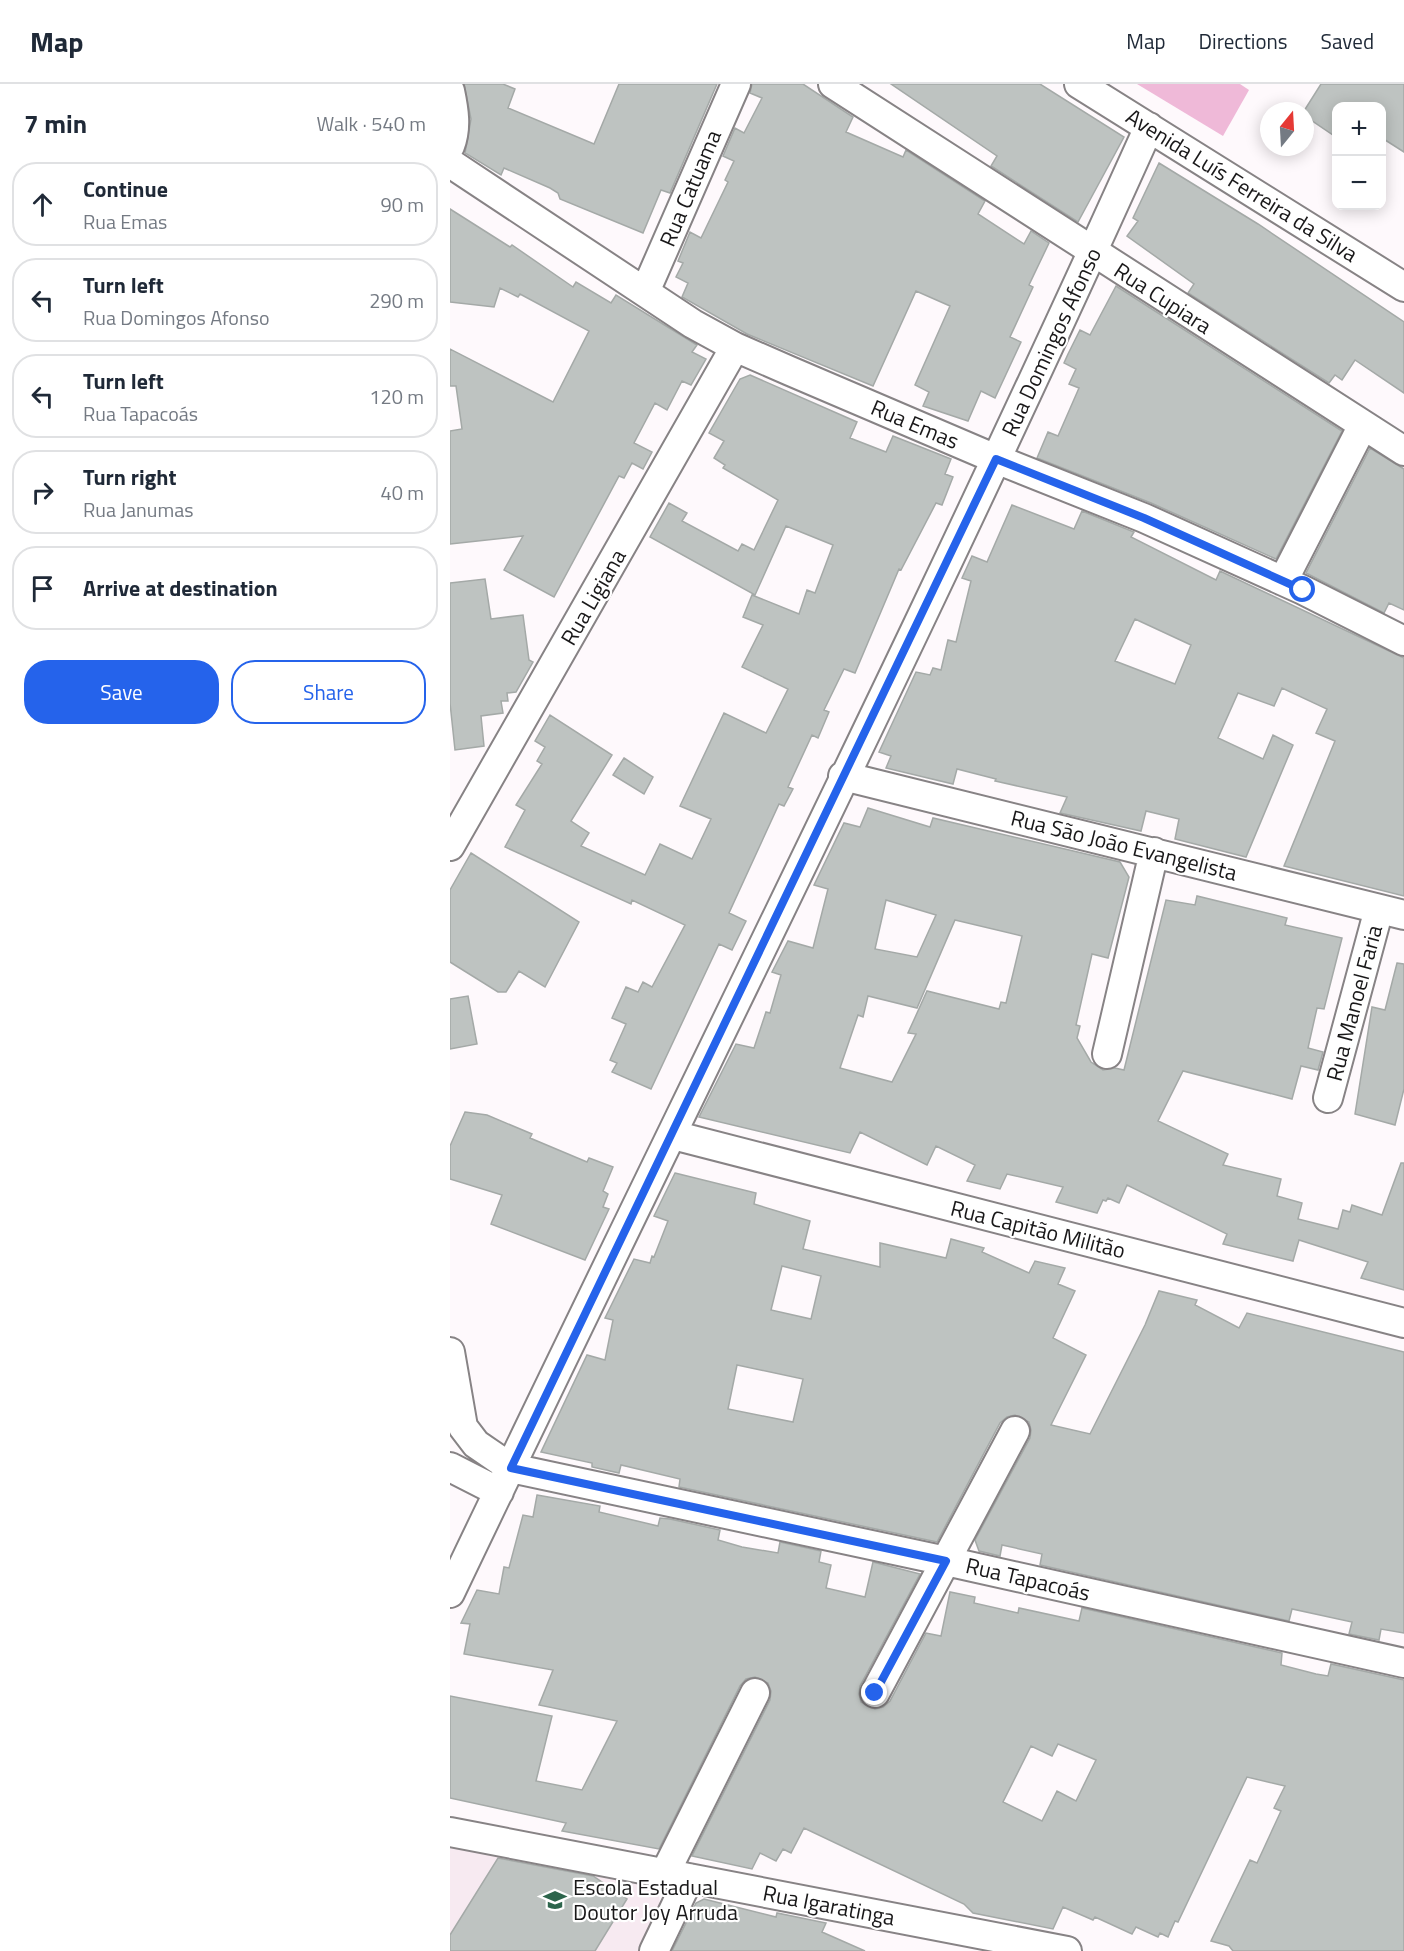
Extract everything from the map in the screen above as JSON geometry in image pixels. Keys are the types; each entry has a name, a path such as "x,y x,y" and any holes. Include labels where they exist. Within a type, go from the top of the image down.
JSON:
{"street":[{"name":"Rua Catuama","path":"645,292 736,84"},
{"name":"Rua Cupiara","path":"834,84 1404,451"},
{"name":"Avenida Luís Ferreira da Silva","path":"1079,84 1404,287"},
{"path":"450,91 455,114 454,137 450,146"},
{"name":"Rua Domingos Afonso","path":"450,1593 673,1135 996,459 1149,127"},
{"name":"Rua Emas","path":"450,163 645,292 735,347 996,459 1144,518 1283,581 1404,641"},
{"name":"Rua Ligiana","path":"450,846 735,347"},
{"path":"1283,581 1363,425"},
{"name":"Rua São João Evangelista","path":"843,776 1391,912"},
{"path":"1107,1054 1154,852"},
{"name":"Rua Manoel Faria","path":"1328,1098 1391,912"},
{"name":"Rua Capitão Militão","path":"673,1135 1404,1323"},
{"path":"450,1352 463,1427 505,1480"},
{"path":"875,1693 1015,1431"},
{"path":"450,1467 505,1480"},
{"name":"Rua Tapacoás","path":"505,1480 946,1561 1404,1663"},
{"path":"654,1951 677,1875 755,1693"},
{"name":"Rua Igaratinga","path":"450,1832 1067,1951"}],"shaded area":[{"path":"1137,84 1240,84 1249,90 1223,136"},
{"name":"Escola Estadual Doutor Joy Arruda","path":"450,1847 655,1888 659,1894 660,1906 638,1951 450,1951"}],"building":[{"path":"464,84 503,84 515,89 508,108 594,144 619,84 717,84 670,193 661,190 643,233 560,199 558,193 550,188 504,168 501,175 465,153 471,119"},
{"path":"752,84 803,84 853,117 846,132 903,157 906,150 985,201 978,214 1024,244 1031,231 1049,243 1029,285 1033,287 1010,337 1021,342 995,398 981,391 968,421 923,406 929,392 915,385 950,306 916,291 873,386 747,334 682,297 688,283 676,277 683,263 678,261 690,232 701,238 728,182 725,180 734,161 723,156 735,128 744,133 762,98 750,93"},
{"path":"891,84 1040,84 1124,137 1078,222 991,166 997,156"},
{"path":"1321,84 1404,84 1404,152 1386,141 1386,102 1332,102 1332,134 1314,122 1314,102 1310,102"},
{"path":"1159,163 1258,224 1404,322 1404,393 1355,360 1342,380 1335,375 1329,383 1188,293 1194,284 1127,236 1138,221 1133,218"},
{"path":"450,209 510,247 512,245 573,287 576,282 611,303 616,295 697,345 692,352 706,359 691,385 682,381 667,410 655,403 634,443 652,452 643,469 632,463 624,478 619,476 554,597 504,570 523,536 450,544 450,431 462,429 456,386 450,386 450,349 553,402 589,331 520,294 518,297 500,288 494,307 450,302"},
{"path":"1116,286 1342,431 1276,559 1151,503 1037,458 1048,432 1058,436 1079,388 1069,384 1076,369 1064,363 1068,354 1080,330 1090,335"},
{"path":"750,375 857,422 850,438 886,452 893,436 951,459 945,474 953,477 942,505 936,503 901,570 899,569 855,673 844,669 824,710 829,712 818,738 812,735 788,787 793,789 784,806 779,804 729,913 746,921 732,950 719,944 651,1089 612,1072 617,1063 610,1060 626,1024 612,1018 626,987 638,992 643,982 652,987 685,925 632,900 631,904 505,847 525,810 516,805 542,764 537,761 545,747 535,741 550,715 612,755 571,821 589,833 581,846 645,875 660,844 692,859 711,819 680,806 724,713 766,733 788,689 742,667 763,625 743,617 752,595 799,614 807,590 815,593 833,545 786,526 755,595 650,537 669,503 687,513 682,521 738,551 742,544 754,550 778,500 723,468 725,465 714,458 724,441 709,433 740,379"},
{"path":"1370,448 1404,469 1404,610 1389,603 1384,613 1306,573"},
{"path":"1012,505 1074,529 1082,511 1134,532 1131,537 1216,580 1220,571 1404,658 1404,896 1284,866 1335,741 1316,733 1327,709 1282,688 1274,706 1238,693 1218,738 1263,759 1273,735 1293,745 1246,857 1175,839 1179,819 1146,811 1141,831 1060,813 1067,797 995,781 996,779 957,769 953,784 886,768 891,756 879,752 916,672 930,675 933,668 941,670 948,640 956,642 971,581 962,578 972,556 987,562","holes":["1135,619 1191,645 1175,684 1115,661"]},
{"path":"485,579 491,619 523,615 529,660 533,662 516,692 507,693 508,701 501,701 503,713 481,716 484,746 455,750 450,703 450,583"},
{"path":"624,758 653,777 644,794 613,775"},
{"path":"868,808 930,827 933,818 1120,862 1129,877 1108,958 1092,954 1076,1025 1080,1026 1077,1038 1091,1062 1103,1070 1115,1068 1124,1070 1166,900 1195,905 1197,896 1287,918 1285,925 1342,938 1324,1009 1317,1008 1308,1048 1323,1052 1318,1070 1301,1066 1292,1099 1183,1071 1158,1121 1228,1154 1223,1165 1281,1179 1277,1196 1302,1203 1298,1219 1338,1229 1343,1210 1350,1212 1352,1205 1382,1215 1401,1163 1404,1163 1404,1290 1361,1278 1368,1262 1299,1240 1293,1261 1223,1244 1227,1234 1127,1185 1119,1203 1108,1198 1106,1201 1103,1200 1097,1213 1056,1202 1063,1187 1007,1174 1000,1189 967,1181 975,1165 936,1146 927,1165 860,1132 850,1153 699,1117 736,1044 754,1048 766,1012 770,1013 781,975 772,972 788,941 813,948 828,889 814,885 844,823 860,827","holes":["886,900 936,915 917,957 875,949","955,920 1022,936 1006,1003 1001,1002 999,1009 927,991 908,1033 916,1034 892,1082 840,1068 858,1015 863,1017 868,996 917,1008"]},
{"path":"471,853 579,922 545,987 519,971 506,992 498,992 450,962 450,890"},
{"path":"1397,963 1404,964 1404,1089 1395,1125 1355,1114 1372,1007 1385,1010"},
{"path":"468,996 477,1044 450,1049 450,999"},
{"path":"465,1112 487,1115 532,1134 530,1138 587,1162 589,1158 613,1167 603,1191 608,1194 603,1207 609,1209 585,1260 491,1224 502,1195 450,1179 450,1146"},
{"path":"675,1173 756,1193 754,1204 810,1221 803,1249 880,1267 880,1243 946,1258 951,1239 984,1248 982,1252 1029,1273 1035,1261 1065,1268 1058,1284 1075,1291 1053,1338 1086,1355 1051,1425 1090,1434 1145,1325 1159,1291 1197,1300 1195,1305 1239,1328 1247,1313 1404,1352 1404,1633 1381,1629 1379,1640 1349,1634 1352,1622 1292,1609 1289,1621 1040,1565 1042,1554 1002,1545 1000,1556 979,1551 975,1540 1030,1438 1029,1422 1015,1415 1007,1417 1000,1423 937,1542 679,1487 680,1479 621,1465 619,1473 592,1467 592,1463 541,1452 587,1355 605,1360 613,1320 605,1318 634,1259 650,1263 652,1256 654,1257 668,1221 654,1216","holes":["782,1266 821,1276 811,1319 771,1310","737,1365 803,1379 793,1422 728,1409"]},
{"path":"537,1495 600,1506 599,1512 658,1526 660,1518 720,1530 718,1540 742,1547 778,1553 780,1542 821,1551 819,1562 831,1565 826,1588 865,1597 873,1562 920,1574 860,1686 861,1702 875,1709 883,1707 890,1701 926,1633 941,1636 950,1592 975,1597 974,1603 1018,1613 1019,1608 1079,1621 1082,1608 1282,1653 1281,1665 1316,1674 1328,1676 1331,1664 1404,1680 1404,1951 1233,1951 1229,1946 1211,1941 1250,1860 1257,1863 1281,1811 1274,1808 1285,1786 1247,1777 1178,1922 1175,1921 1168,1937 1160,1933 1158,1937 1136,1927 1132,1934 1095,1917 1093,1920 1063,1907 1053,1929 973,1913 964,1904 804,1828 791,1853 783,1849 776,1861 760,1853 752,1869 692,1856 770,1700 771,1691 768,1683 755,1677 746,1679 740,1686 659,1849 562,1831 566,1823 450,1798 450,1696 552,1716 536,1781 582,1790 617,1721 539,1705 553,1670 464,1654 470,1624 461,1623 477,1590 499,1594 504,1567 509,1568 523,1515 533,1517","holes":["1058,1744 1096,1760 1076,1801 1057,1791 1042,1821 1003,1802 1031,1746 1052,1756"]},
{"name":"Escola Estadual Doutor Joy Arruda","path":"498,1858 593,1876 627,1899 595,1951 450,1951 450,1935"},
{"path":"704,1899 776,1917 777,1913 826,1923 822,1932 865,1951 672,1951 696,1903"}],"place":[{"name":"Escola Estadual Doutor Joy Arruda","path":"555,1900"}],"route":[{"path":"875,1693 946,1561 511,1468 996,459 1144,518 1303,590"}]}
